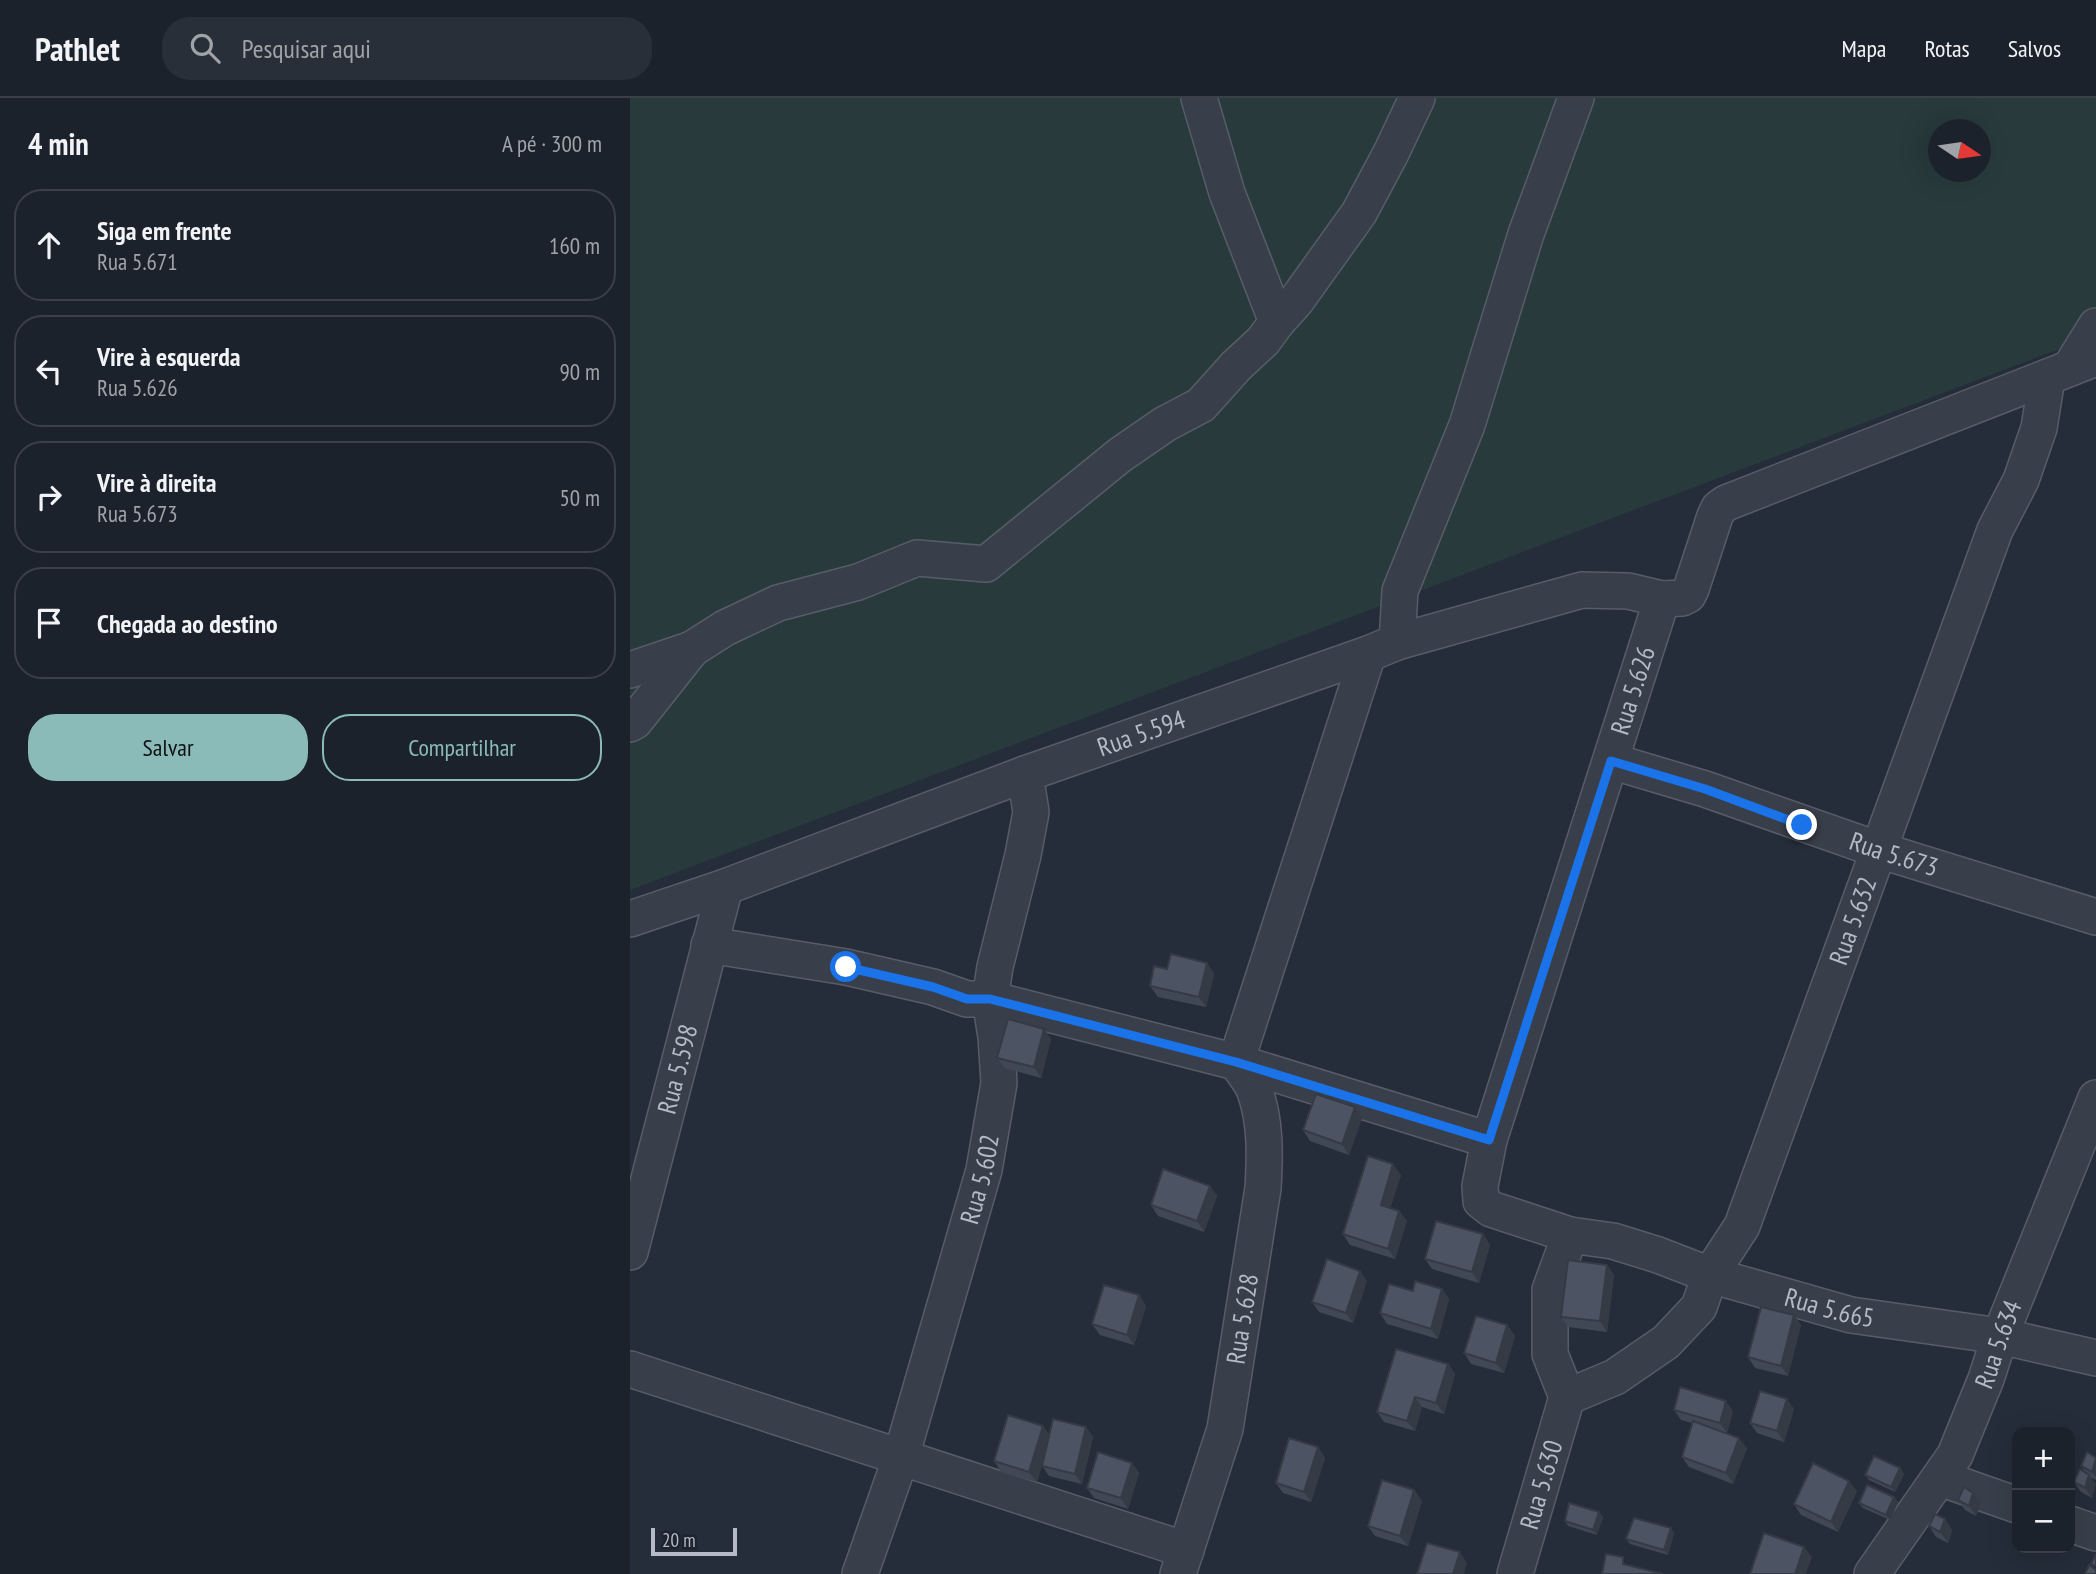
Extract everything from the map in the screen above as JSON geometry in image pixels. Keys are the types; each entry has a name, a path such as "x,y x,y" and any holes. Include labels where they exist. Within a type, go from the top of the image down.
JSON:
{"street":[{"path":"1199,98 1227,193 1277,321"},
{"path":"630,670 692,649 725,628 778,603 859,582 917,558 986,565 1120,455 1165,424 1201,405 1263,341 1296,301 1359,214 1417,98"},
{"path":"1236,1062 1383,648 1400,591 1467,425 1526,234 1576,98"},
{"path":"1662,599 1688,595 1715,516 1719,508 1726,503 2071,368 2096,326"},
{"name":"Rua 5.632","path":"1567,1397 1615,1377 1666,1342 1699,1307 1710,1275 1742,1226 1995,530 2021,480 2039,428 2071,368"},
{"name":"Rua 5.594","path":"630,919 725,887 1025,774 1383,648 1582,590 1628,591 1662,599"},
{"name":"Rua 5.626","path":"1570,1235 1491,1209 1481,1201 1480,1186 1489,1140 1662,599"},
{"path":"630,724 692,649"},
{"name":"Rua 5.673","path":"1611,761 1705,789 1879,850 2096,917"},
{"name":"Rua 5.602","path":"860,1574 901,1457 985,1170 999,1083 990,999 1031,811 1025,774"},
{"name":"Rua 5.598","path":"630,1252 725,887"},
{"path":"709,944 846,967 933,987 967,999 990,999 1236,1062 1489,1140"},
{"name":"Rua 5.628","path":"1182,1562 1225,1429 1263,1188 1265,1157 1261,1118 1254,1088 1236,1062"},
{"name":"Rua 5.634","path":"1872,1574 1955,1455 2096,1098"},
{"path":"1567,1397 1550,1354 1550,1290 1570,1235"},
{"name":"Rua 5.665","path":"1570,1235 1613,1241 1710,1275 1851,1315 2000,1336 2096,1358"},
{"path":"630,1369 901,1457 1182,1562"},
{"name":"Rua 5.630","path":"1515,1574 1567,1397"},
{"path":"1940,1478 2012,1503"},
{"path":"2075,1526 2096,1533"}],"shaded area":[{"path":"630,98 2096,98 2096,335 630,890"}],"building":[{"path":"1171,954 1207,963 1199,997 1150,986 1154,966 1167,969"},
{"path":"1008,1019 1044,1029 1034,1067 997,1058"},
{"path":"1316,1094 1355,1107 1342,1144 1303,1130"},
{"path":"1368,1156 1393,1164 1381,1205 1399,1211 1388,1249 1343,1234"},
{"path":"1163,1169 1210,1186 1197,1221 1151,1205"},
{"path":"1436,1221 1483,1234 1472,1272 1425,1259"},
{"path":"1327,1259 1360,1271 1346,1313 1312,1302"},
{"path":"1568,1260 1607,1265 1600,1321 1561,1317"},
{"path":"1415,1281 1442,1289 1431,1329 1380,1313 1389,1284 1413,1291"},
{"path":"1104,1285 1139,1295 1127,1335 1092,1324"},
{"path":"1761,1307 1794,1315 1781,1366 1748,1357"},
{"path":"1476,1316 1507,1325 1496,1363 1464,1353"},
{"path":"1396,1349 1448,1364 1436,1403 1415,1397 1407,1421 1377,1412"},
{"path":"1680,1387 1726,1401 1720,1423 1674,1410"},
{"path":"1760,1391 1787,1399 1777,1431 1750,1423"},
{"path":"1008,1415 1043,1426 1029,1472 994,1461"},
{"path":"1053,1419 1086,1427 1075,1474 1042,1466"},
{"path":"1693,1421 1739,1438 1726,1473 1682,1457"},
{"path":"1289,1438 1318,1447 1304,1492 1276,1483"},
{"path":"1098,1452 1132,1463 1121,1498 1087,1488"},
{"path":"2087,1452 2096,1458 2092,1472 2081,1466"},
{"path":"1874,1456 1900,1468 1891,1487 1865,1475"},
{"path":"1813,1463 1849,1481 1831,1522 1794,1504"},
{"path":"2080,1469 2089,1475 2085,1488 2075,1483"},
{"path":"1382,1480 1414,1490 1400,1536 1368,1526"},
{"path":"1867,1485 1894,1497 1886,1515 1859,1503"},
{"path":"1964,1487 1973,1493 1969,1506 1958,1500"},
{"path":"1569,1503 1599,1512 1593,1530 1565,1521"},
{"path":"1935,1514 1945,1519 1940,1532 1929,1526"},
{"path":"1634,1518 1671,1528 1664,1550 1626,1539"},
{"path":"1764,1533 1804,1547 1795,1574 1750,1574"},
{"path":"1427,1543 1460,1552 1453,1574 1417,1574"},
{"path":"1606,1554 1623,1557 1623,1564 1663,1574 1602,1574"},
{"path":"2089,1565 2096,1570 2096,1574 2085,1574"}],"route":[{"path":"846,967 933,987 967,999 990,999 1236,1062 1489,1140 1611,761 1705,789 1802,825"}]}
